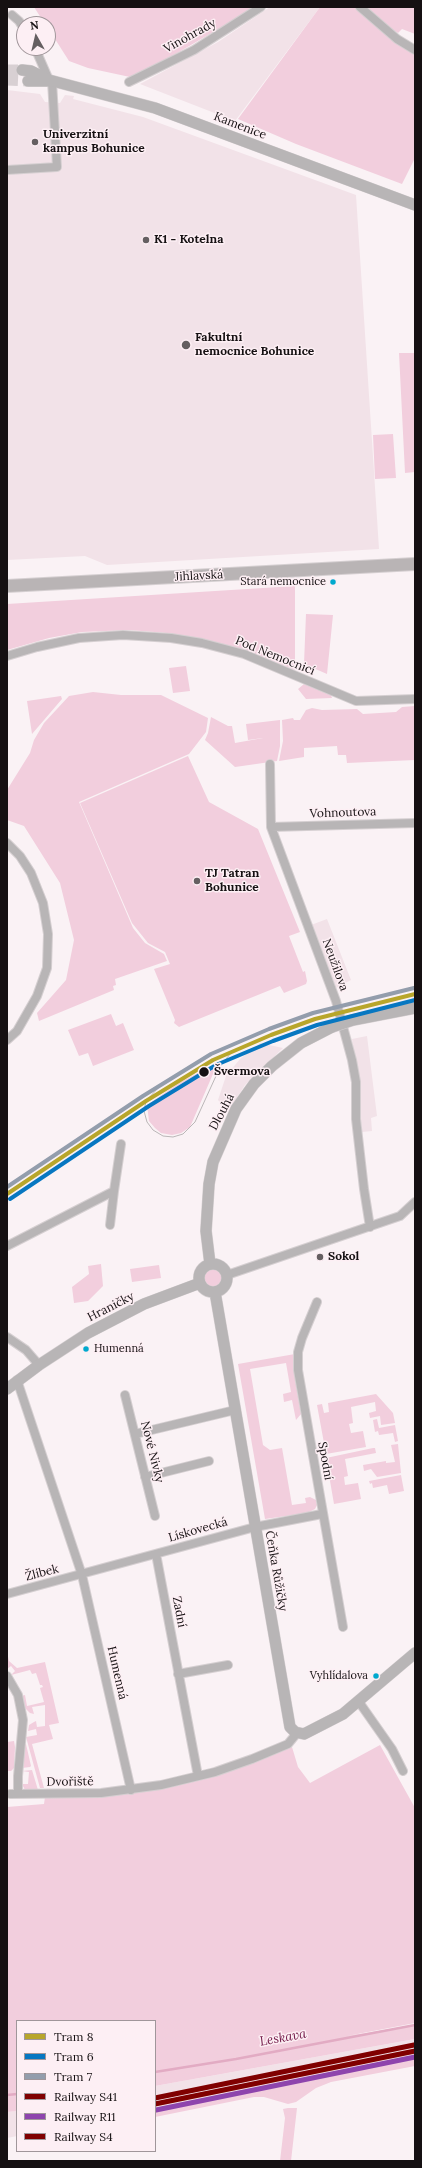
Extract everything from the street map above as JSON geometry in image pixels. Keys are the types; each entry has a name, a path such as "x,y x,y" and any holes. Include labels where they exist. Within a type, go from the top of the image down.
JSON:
{"main road":[{"name":"Jihlavská","path":"7,586 415,564"}],"street":[{"name":"Vinohrady","path":"129,82 194,50 261,7"},
{"path":"360,7 397,39 415,50"},
{"path":"7,170 57,167 51,81 39,56"},
{"name":"Kamenice","path":"22,70 31,72 51,81 155,108 415,205"},
{"name":"Kamenice","path":"28,82 51,81"},
{"name":"Pod Nemocnicí","path":"7,656 36,647 79,638 144,636 171,638 219,647 244,654 356,702 415,699"},
{"name":"Neužilova","path":"270,764 271,827 336,1001 346,1036 356,1082 356,1119 370,1227"},
{"name":"Vohnoutova","path":"271,827 415,823"},
{"path":"7,843 20,856 31,873 43,903 48,934 47,968 37,996 17,1031 7,1040"},
{"name":"Dlouhá","path":"210,1264 206,1231 209,1184 213,1162 236,1109 254,1084 272,1066 301,1043 332,1027 353,1020 415,1008"},
{"path":"110,1225 121,1144"},
{"path":"7,1246 114,1191"},
{"path":"227,1275 400,1216 415,1202"},
{"path":"210,1264 221,1266 227,1275 225,1286 215,1292 206,1290 200,1283 201,1271 210,1264"},
{"name":"Hraničky","path":"7,1389 39,1364 88,1332 168,1294 200,1283"},
{"name":"Čeňka Růžičky","path":"215,1292 287,1718 291,1729 297,1733"},
{"name":"Spodní","path":"317,1302 302,1338 298,1352 298,1370 343,1627"},
{"path":"7,1337 26,1350 39,1364"},
{"name":"Humenná","path":"18,1380 82,1575 131,1790"},
{"name":"Nové Nivky","path":"125,1395 155,1516"},
{"path":"135,1434 235,1410"},
{"path":"145,1477 209,1461"},
{"name":"Lískovecká","path":"82,1575 255,1527 322,1514"},
{"name":"Zadní","path":"156,1554 198,1776"},
{"name":"Žlíbek","path":"7,1594 82,1575"},
{"path":"131,1790 198,1776 234,1765 288,1744 297,1733 304,1734 343,1714 415,1653"},
{"path":"178,1674 228,1665"},
{"name":"Dvořiště","path":"7,1676 18,1696 23,1720 18,1776 14,1794 101,1793 131,1790"},
{"path":"359,1702 392,1749 403,1771"}],"shaded area":[{"path":"34,7 250,7 251,10 160,63 130,77 88,68 69,61 56,41 56,16 40,16"},
{"path":"270,7 320,7 235,121 140,84 218,42"},
{"path":"320,7 355,7 388,36 415,54 415,158 402,184 296,144 238,119"},
{"path":"367,7 415,7 415,34 402,29 398,33 386,25"},
{"name":"Fakultní nemocnice Bohunice","path":"7,90 40,94 45,102 60,103 65,95 74,96 73,99 143,117 356,195 379,549 107,565 85,556 7,560"},
{"path":"399,353 415,353 415,472 405,473"},
{"path":"393,434 396,478 375,479 373,435"},
{"path":"295,586 295,670 242,649 211,641 167,633 129,630 82,632 49,638 7,650 7,604"},
{"path":"306,614 333,615 327,674 304,664"},
{"path":"186,666 190,691 173,693 169,668"},
{"path":"304,684 331,695 332,698 306,699 298,689"},
{"path":"93,692 121,695 161,695 208,718 206,732 189,754 79,802 133,928 145,943 164,954 167,961 115,979 116,985 113,986 114,990 39,1021 37,1013 66,980 74,940 60,883 24,826 7,820 7,790 30,753 34,740 44,723 69,696"},
{"path":"61,696 62,699 32,734 27,701"},
{"path":"415,706 415,760 347,763 346,755 338,755 337,746 304,748 304,757 279,761 283,741 282,720 293,718 294,720 300,720 306,710 312,708 322,710 357,709 363,714 396,712 402,707"},
{"path":"211,717 228,726 232,726 235,743 263,738 248,740 246,724 280,720 280,746 277,761 235,767 205,740"},
{"name":"TJ Tatran Bohunice","path":"188,756 209,802 258,829 300,932 289,936 303,972 305,971 307,981 306,984 284,993 280,986 179,1027 174,1023 175,1020 154,969 170,964 165,952 148,943 132,923 80,803"},
{"path":"327,919 351,980 336,988 311,925"},
{"path":"111,1014 116,1026 123,1023 134,1050 93,1066 88,1053 79,1056 68,1030"},
{"path":"367,1036 377,1116 371,1118 372,1131 362,1132 352,1039"},
{"path":"260,1043 283,1048 245,1085 228,1112 218,1100 226,1076 240,1059"},
{"path":"211,1066 216,1067 190,1127 181,1133 172,1135 161,1133 149,1121 147,1105 179,1083"},
{"path":"101,1264 103,1286 88,1301 74,1303 72,1287 89,1274 88,1266"},
{"path":"159,1265 161,1278 132,1282 130,1269"},
{"path":"209,1269 217,1269 222,1274 220,1285 217,1287 209,1287 204,1282 204,1274"},
{"path":"295,1354 295,1379 301,1414 296,1420 292,1400 284,1402 283,1394 291,1392 286,1363 250,1369 263,1445 270,1450 282,1448 292,1505 306,1503 305,1498 310,1497 316,1500 317,1505 315,1509 307,1513 265,1519 238,1364"},
{"path":"376,1394 393,1413 395,1423 381,1425 380,1416 370,1418 369,1413 376,1411 375,1402 351,1407 353,1423 349,1424 351,1433 363,1431 366,1447 326,1454 317,1405 322,1404 324,1413 329,1412 328,1403"},
{"path":"377,1419 379,1428 395,1425 398,1441 395,1442 393,1433 379,1435 378,1431 375,1432 373,1420"},
{"path":"398,1444 401,1473 377,1477 371,1469 364,1471 363,1465 386,1461 386,1463 395,1462 391,1445"},
{"path":"375,1448 376,1453 345,1459 348,1476 344,1477 345,1485 358,1483 361,1499 334,1504 326,1458"},
{"path":"401,1475 404,1491 389,1494 387,1485 373,1488 372,1483 370,1484 369,1481"},
{"path":"7,1652 9,1661 17,1668 45,1662 59,1723 49,1725 53,1739 32,1744 44,1788 40,1788 26,1737 37,1735 36,1729 28,1731 29,1725 34,1722 36,1721 37,1727 45,1726 45,1705 32,1707 34,1714 30,1713 24,1707 21,1696 25,1695 27,1706 44,1702 40,1688 43,1687 40,1685 36,1673 32,1674 30,1670 11,1675 15,1671 11,1666 7,1669"},
{"path":"14,1741 14,1768 11,1771 7,1771 7,1742"},
{"path":"23,1744 26,1744 30,1767 22,1768"},
{"path":"380,1745 415,1808 415,2023 347,2036 415,2025 415,2039 156,2086 156,2020 16,2020 16,2111 7,2112 7,1807 44,1804 45,1797 129,1793 292,1747 298,1767 310,1783"},
{"path":"32,1770 38,1790 25,1790 22,1784 28,1784 29,1772 22,1771"},
{"path":"415,2039 415,2058 156,2111 156,2086"},
{"path":"415,2058 415,2066 331,2082 316,2088 296,2102 288,2104 264,2097 254,2097 156,2117 156,2111"},
{"path":"297,2108 291,2161 280,2161 285,2118 283,2109"},
{"path":"16,2111 16,2136 7,2138 7,2112"}],"waterway":[{"name":"Leskava","path":"156,2072 236,2059 415,2025"},
{"name":"Leskava","path":"7,2095 16,2094"}],"tunnel":[{"path":"7,70 22,70"},
{"path":"7,80 28,81"}],"tram line":[{"name":"7","path":"7,1187 143,1096 211,1054 269,1029 313,1013 414,988"},
{"name":"8","path":"7,1194 146,1101 213,1060 271,1035 315,1019 415,994"},
{"name":"6","path":"10,1199 149,1106 216,1065 273,1041 317,1025 415,1000"},
{"path":"160,1086 146,1101 144,1111 147,1122 153,1130 163,1136 173,1137 183,1134 195,1122 221,1065 231,1053 241,1047"}],"rail line":[{"name":"S4","path":"156,2098 414,2045"},
{"name":"S41","path":"156,2104 415,2051"},
{"name":"R11","path":"156,2110 415,2057"}],"place":[{"name":"Univerzitní kampus Bohunice","path":"35,142"},
{"name":"K1 - Kotelna","path":"146,240"},
{"name":"Fakultní nemocnice Bohunice","path":"186,345"},
{"name":"Stará nemocnice","path":"333,582"},
{"name":"TJ Tatran Bohunice","path":"197,881"},
{"name":"Švermova","path":"204,1072"},
{"name":"Sokol","path":"320,1257"},
{"name":"Humenná","path":"86,1349"},
{"name":"Vyhlídalova","path":"376,1676"}]}
